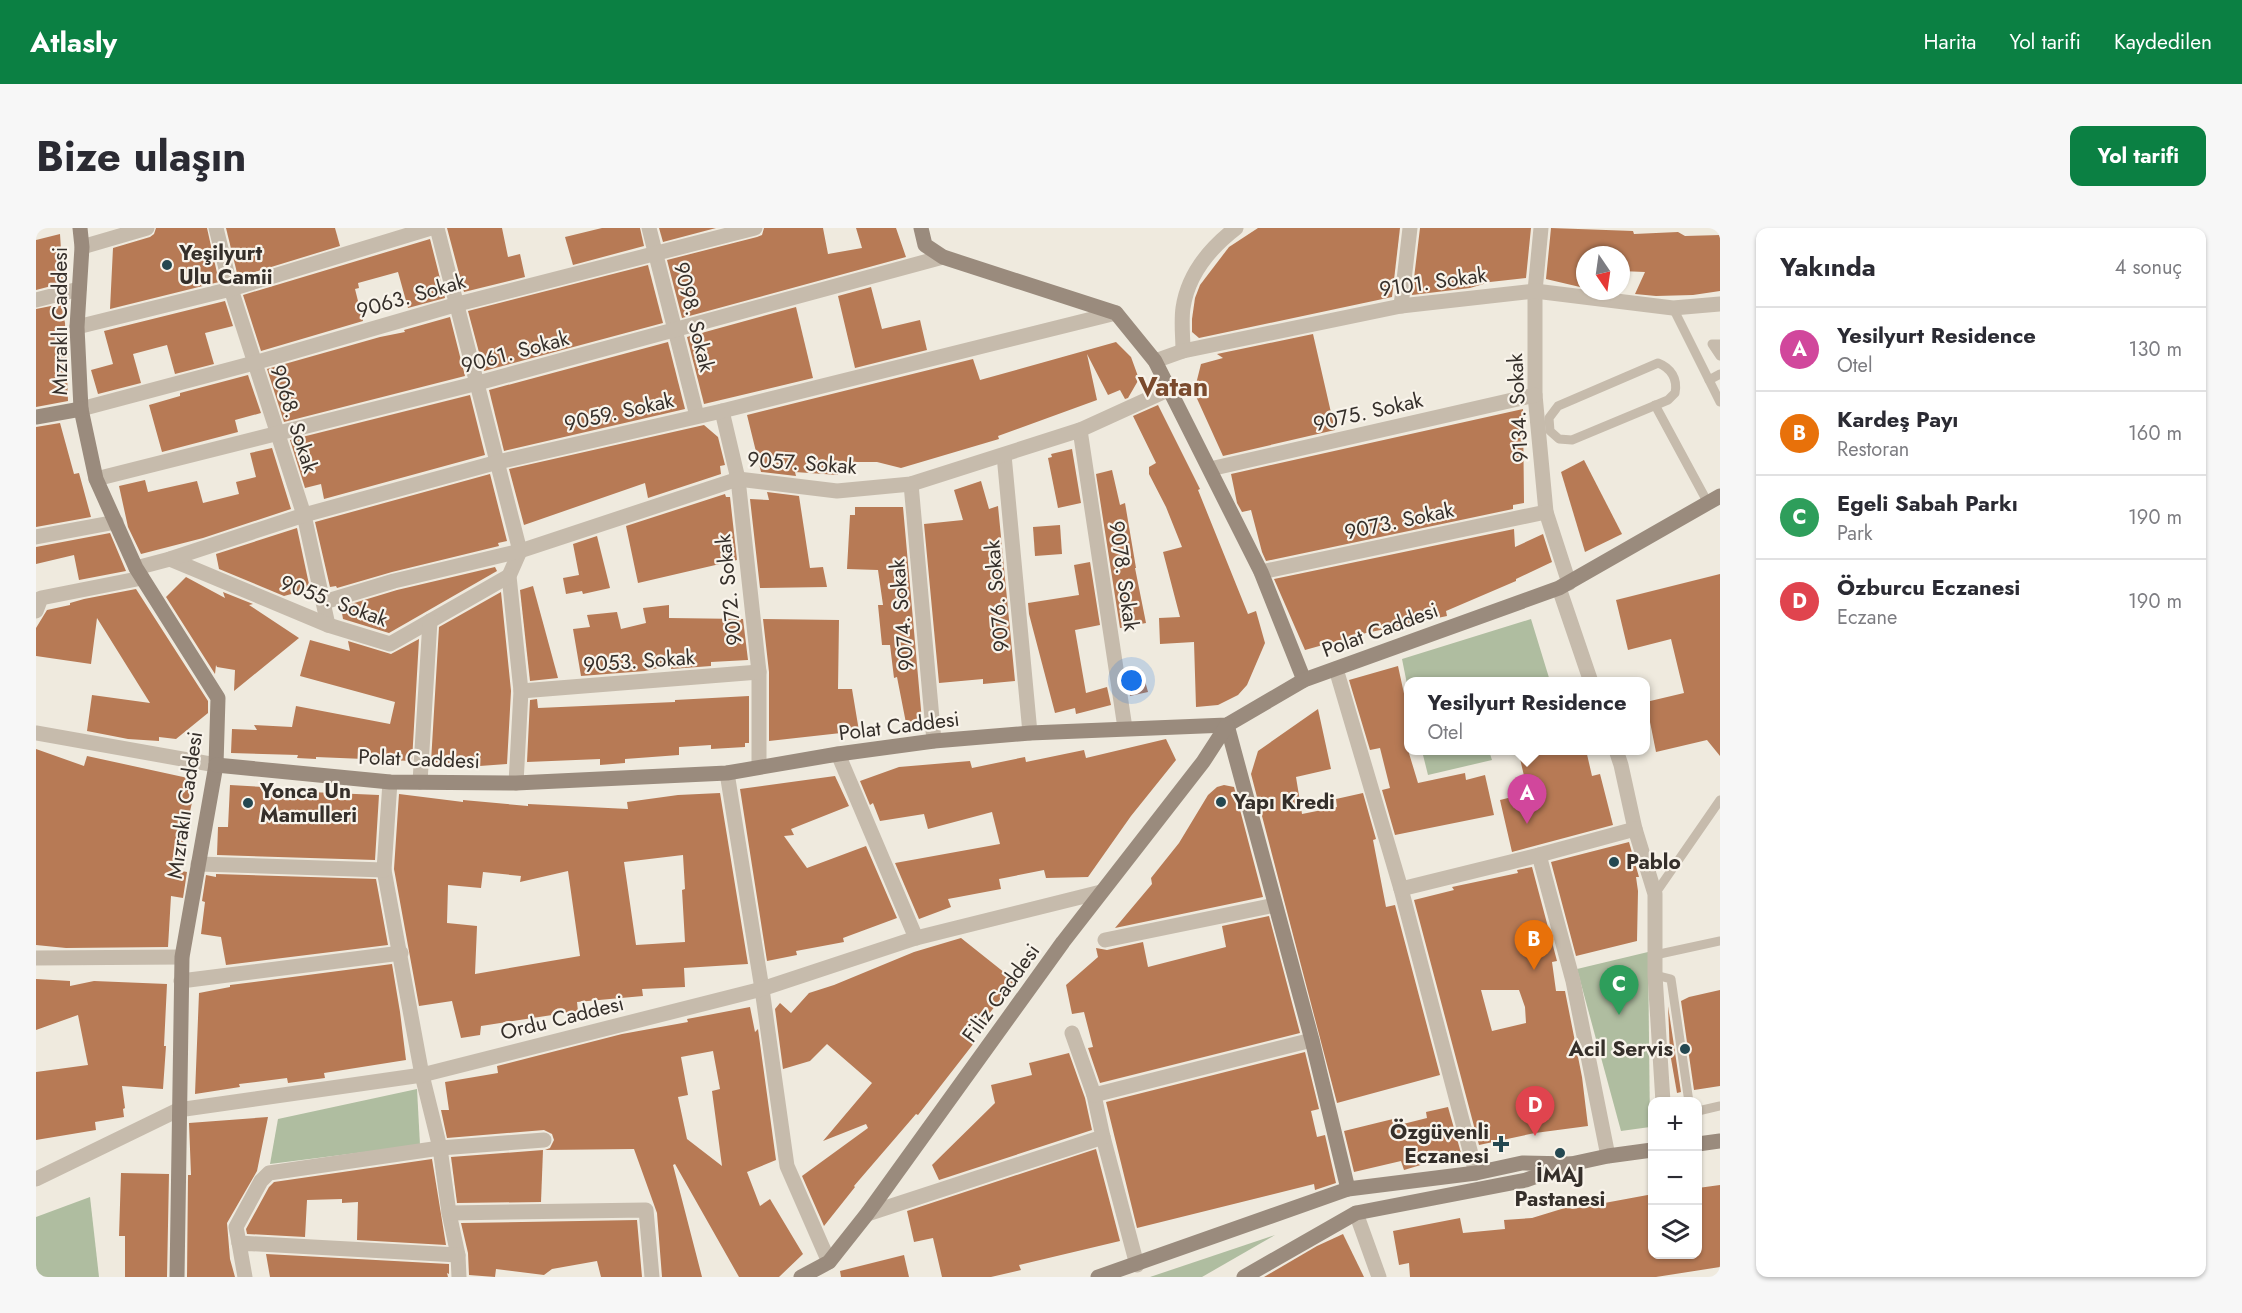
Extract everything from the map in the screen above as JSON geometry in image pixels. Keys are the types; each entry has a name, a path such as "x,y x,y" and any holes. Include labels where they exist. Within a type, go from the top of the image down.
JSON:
{"main road":[{"name":"Mızraklı Caddesi","path":"80,228 82,247 77,327 81,409 96,478 139,573 218,698 216,765 182,957 177,1277"},
{"path":"921,228 925,245 943,257 1116,313 1155,361 1170,389 1261,572 1304,680"},
{"path":"36,417 81,409"},
{"name":"Polat Caddesi","path":"216,765 390,782 516,783 727,773 759,766 934,741 1030,733 1227,725 1304,680 1564,585 1714,500"},
{"path":"1227,725 1312,1040 1348,1189"},
{"name":"Filiz Caddesi","path":"801,1277 829,1262 867,1214 1063,942 1203,762 1227,725"},
{"path":"1171,728 1192,734 1205,742 1206,751 1203,762"},
{"path":"1702,1143 1720,1141"},
{"path":"1244,1277 1356,1214 1526,1180 1571,1164 1648,1151"},
{"path":"1098,1277 1348,1189 1476,1173 1522,1163 1571,1164"}],"street":[{"path":"82,247 147,228"},
{"name":"9068. Sokak","path":"216,228 231,289 303,515 328,625"},
{"path":"77,327 231,289 430,228"},
{"path":"437,228 520,551 508,576 521,691 516,783"},
{"name":"9098. Sokak","path":"649,228 697,416"},
{"name":"9063. Sokak","path":"81,409 254,363 458,304 755,228"},
{"path":"1183,351 1183,308 1191,278 1216,243 1236,228"},
{"path":"1401,306 1410,228"},
{"name":"9134. Sokak","path":"1541,228 1535,291 1535,395 1546,512 1590,677"},
{"name":"9061. Sokak","path":"96,478 478,383 943,257"},
{"path":"36,300 79,289"},
{"name":"9101. Sokak","path":"1155,361 1183,351 1401,306 1535,291 1673,308 1720,304"},
{"name":"9059. Sokak","path":"36,610 41,598 139,573 170,559 303,515 498,462 722,411 1116,313"},
{"name":"9057. Sokak","path":"324,602 394,581 520,551 738,478 837,491 911,484 1080,430 1170,389"},
{"name":"9075. Sokak","path":"1210,469 1535,395"},
{"name":"9072. Sokak","path":"722,411 738,478 759,672 759,766"},
{"name":"9078. Sokak","path":"1080,430 1125,728"},
{"name":"9076. Sokak","path":"1004,455 1030,733"},
{"name":"9074. Sokak","path":"911,484 934,741"},
{"name":"9073. Sokak","path":"1261,572 1546,512"},
{"path":"36,537 116,522"},
{"name":"9055. Sokak","path":"170,559 328,625 390,644 508,576"},
{"path":"420,782 430,621"},
{"path":"1336,669 1401,889 1476,1173"},
{"name":"9053. Sokak","path":"521,691 759,672"},
{"name":"Polat Caddesi","path":"36,734 216,765"},
{"path":"838,754 916,938"},
{"path":"1618,755 1635,829 1654,894 1655,975 1663,1097"},
{"path":"727,773 788,1166 829,1262"},
{"path":"390,782 384,870 422,1075 440,1148 449,1214 458,1255 459,1277"},
{"path":"1401,889 1635,829"},
{"path":"1539,855 1574,981 1608,1156"},
{"path":"198,864 384,870"},
{"name":"Ordu Caddesi","path":"36,1179 178,1110 422,1075 762,989 916,938 1101,892"},
{"path":"1105,940 1275,905"},
{"path":"181,981 401,953"},
{"path":"36,958 182,957"},
{"path":"1072,1033 1094,1095 1137,1265"},
{"path":"1094,1095 1312,1040"},
{"path":"867,1214 1103,1137"},
{"path":"245,1277 237,1227 261,1181 269,1173 440,1148 544,1140"},
{"path":"449,1214 646,1210 652,1277"},
{"path":"1356,1214 1379,1277"},
{"path":"239,1243 458,1255"}],"lane":[{"path":"1673,308 1720,402"},
{"path":"1720,344 1712,344 1720,356"},
{"path":"1658,363 1666,366 1672,373 1676,388 1672,397 1656,405 1572,440 1559,439 1550,431 1548,425 1552,411 1558,406 1658,363"},
{"path":"1709,380 1720,374"},
{"path":"1656,405 1714,500"},
{"path":"1654,894 1720,800"},
{"path":"1655,955 1720,941"},
{"path":"1655,975 1671,979 1688,1097"},
{"path":"1702,1110 1720,1106"}],"green space":[{"path":"1531,619 1549,677 1406,677 1402,659"},
{"path":"1423,755 1490,755 1492,760 1428,775"},
{"path":"1648,952 1648,1127 1621,1131 1577,969"},
{"path":"417,1089 420,1145 270,1164 278,1119"},
{"path":"90,1197 99,1277 36,1277 36,1217"},
{"path":"1275,1235 1202,1277 1150,1277"}],"building":[{"name":"Yeşilyurt Ulu Camii","path":"156,228 207,228 219,282 110,309 113,248 150,237"},
{"path":"226,228 335,228 340,246 238,277"},
{"path":"447,228 502,228 508,257 520,254 525,277 464,292"},
{"path":"602,228 640,228 644,246 573,265 565,237"},
{"path":"659,228 716,228 663,242"},
{"path":"764,228 823,228 828,254 862,248 856,228 896,228 906,257 682,318 667,260 757,237 762,235"},
{"path":"1258,228 1400,228 1392,297 1199,338 1192,332 1192,319 1195,298 1200,285 1229,247"},
{"path":"1420,228 1531,228 1526,278 1412,295"},
{"path":"1551,228 1633,231 1634,234 1678,232 1685,236 1720,235 1720,291 1693,295 1635,294 1645,272 1630,271 1630,246 1576,246 1576,286 1546,279"},
{"path":"60,234 63,283 36,290 36,240"},
{"path":"430,239 445,298 408,308 398,272 358,283 359,288 355,289 363,321 261,351 243,295"},
{"path":"648,265 663,323 484,371 468,311"},
{"path":"871,287 882,329 920,320 927,350 855,368 838,296"},
{"path":"225,301 233,326 205,333 214,364 175,374 167,345 133,354 141,383 98,394 91,370 113,364 104,331"},
{"path":"61,304 65,323 68,401 36,407 36,309"},
{"path":"796,307 813,378 704,404 687,337"},
{"path":"450,317 465,376 284,422 267,369 405,332 404,330"},
{"path":"1313,334 1335,430 1223,456 1194,392 1201,364 1223,358 1217,354"},
{"path":"668,342 685,409 504,451 489,390"},
{"path":"1116,342 1131,357 1139,379 1128,398 1125,399 1120,390 1108,395 1087,354 1097,400 998,436 999,439 901,468 877,462 836,462 838,475 795,472 796,476 761,472 747,415 973,359 980,380"},
{"path":"248,375 261,413 235,420 238,432 162,452 149,405 180,396 180,393"},
{"path":"470,395 485,455 324,499 321,484 305,488 290,440"},
{"path":"1158,405 1200,489 1198,490 1248,614 1256,611 1265,643 1247,685 1238,695 1218,705 1196,707 1194,642 1160,644 1159,618 1180,617 1163,552 1182,547 1166,507 1149,474 1149,467 1156,463 1133,416"},
{"path":"1523,409 1524,503 1513,505 1513,509 1266,561 1251,510 1242,512 1237,503 1231,474"},
{"path":"60,423 74,474 79,473 91,517 36,527 36,427"},
{"path":"704,425 718,437 725,465 720,466 721,474 648,498 645,483 524,525 509,469"},
{"path":"272,448 291,509 203,538 141,554 128,527 119,486 145,480 148,492 197,481 203,503 239,494 236,482 256,477 250,453"},
{"path":"1072,449 1081,503 1058,508 1048,458 1052,457 1051,454"},
{"path":"1584,460 1622,534 1585,552 1561,472"},
{"path":"1112,470 1120,505 1125,503 1146,623 1120,628 1096,474"},
{"path":"490,474 507,541 498,543 499,546 337,588 336,586 330,587 315,522"},
{"path":"981,481 989,509 998,506 1015,681 983,684 983,679 939,683 924,524 963,520 954,490"},
{"path":"767,492 799,496 810,568 823,567 827,587 760,588 750,499 769,500"},
{"path":"725,494 726,497 730,497 737,560 638,583 626,526"},
{"path":"855,507 903,507 922,721 906,723 897,677 894,678 890,645 882,645 878,605 883,605 878,570 847,569 850,515 855,515"},
{"path":"1060,525 1062,554 1035,556 1033,527"},
{"path":"297,528 310,589 284,596 219,569 216,554"},
{"path":"1514,529 1515,547 1543,534 1552,562 1516,581 1446,611 1447,616 1366,633 1305,650 1274,579"},
{"path":"110,533 126,571 79,580 74,555 36,564 36,547"},
{"path":"597,536 610,588 583,594 582,591 566,594 563,578 579,575 573,544"},
{"path":"1090,562 1100,625 1075,630 1086,693 1107,687 1111,705 1076,714 1075,708 1055,713 1028,603 1079,595 1074,565"},
{"path":"495,567 497,571 389,633 343,619 341,607 397,590"},
{"path":"1720,574 1720,756 1707,740 1656,752 1650,722 1650,701 1684,693 1671,639 1628,650 1616,600"},
{"path":"186,577 225,598 223,592 253,604 249,605 299,638 234,691 235,670 216,665 215,674 166,597"},
{"path":"533,586 558,678 530,681 520,590"},
{"path":"136,589 208,701 208,713 176,739 159,737 159,741 128,739 87,731 92,695 150,703 97,618 91,664 36,656 36,628 47,610 84,599"},
{"path":"501,592 511,691 507,764 466,767 466,764 431,762 439,627"},
{"path":"669,605 669,618 743,619 748,660 711,662 711,666 671,669 671,665 645,671 581,676 573,629 590,627 587,615 617,612 621,629 646,623 643,608"},
{"path":"763,619 839,620 838,689 852,689 859,731 769,741 769,672"},
{"path":"419,639 412,761 316,757 316,759 297,758 298,755 231,753 232,729 257,730 254,725 292,727 296,706 390,724 395,702 300,676 310,640 350,651 348,641 391,654"},
{"path":"1398,666 1404,694 1404,755 1410,755 1418,783 1465,773 1466,780 1485,775 1494,815 1395,835 1382,790 1390,788 1380,748 1370,750 1349,680"},
{"path":"1142,670 1148,692 1130,696 1127,674"},
{"path":"749,696 749,743 745,743 745,747 711,749 711,745 679,747 679,755 625,759 625,763 600,765 600,759 527,762 530,700 537,699 538,708"},
{"path":"1318,709 1331,769 1296,777 1302,814 1337,807 1336,799 1363,793 1376,839 1373,840 1386,907 1395,905 1440,1075 1337,1103 1251,774 1258,751"},
{"path":"1166,739 1176,760 1131,816 1088,877 1046,878 1044,870 999,879 1001,889 948,899 951,907 919,919 895,863 1000,844 992,812 928,829 924,814 880,821 860,781 899,767 970,761 972,768 1025,757 1026,762 1084,750 1086,758"},
{"path":"36,749 84,766 87,756 197,780 177,870 187,872 183,898 171,896 168,947 66,948 36,945"},
{"path":"1519,755 1587,755 1592,776 1600,774 1613,825 1512,852 1500,800 1528,793"},
{"path":"835,776 849,806 791,829 794,835 784,836 807,868 866,846 897,918 843,938 844,942 796,951 797,955 767,961 740,789"},
{"path":"230,785 264,787 264,790 379,795 375,860 217,855 218,827 228,827"},
{"path":"1224,785 1234,787 1263,897 1115,928 1152,884 1151,878 1179,843 1208,795 1217,787"},
{"path":"720,793 748,964 684,968 685,987 642,989 643,996 577,1002 578,1011 481,1026 480,1035 461,1038 452,1001 419,1006 394,869 399,794 463,802 463,800 528,806 528,804 628,809 627,802 678,795","holes":["683,855 685,889 682,890 685,942 636,945 624,862","568,871 580,956 475,974 477,926 447,923 448,885 481,888 483,872 521,876 520,882"]},
{"path":"1629,842 1639,877 1636,877 1637,941 1576,956 1551,862"},
{"path":"1532,867 1557,961 1552,962 1556,991 1565,991 1582,1077 1588,1126 1535,1133 1479,1145 1414,900 1454,890 1452,887 1518,873 1517,870","holes":["1481,990 1519,990 1525,1007 1526,1023 1492,1031"]},
{"path":"216,874 376,879 388,945 226,965 221,937 201,934 206,875 216,877"},
{"path":"1269,916 1300,1033 1100,1083 1088,1048 1093,1047 1084,1012 1072,1014 1066,985 1098,957 1096,948 1107,950 1143,942 1148,967 1226,947 1222,926"},
{"path":"961,938 1015,981 969,1039 974,1043 918,1115 916,1114 854,1186 824,1226 802,1176 868,1128 866,1124 823,1141 872,1083 827,1044 810,1061 783,1069 775,1009 780,1003 791,1013 809,993 914,952"},
{"path":"392,964 406,1060 324,1073 325,1078 288,1083 287,1078 239,1084 240,1087 195,1094 199,993 230,987 230,985"},
{"path":"36,979 70,981 70,986 94,981 167,984 163,1089 122,1086 124,1117 95,1122 96,1130 36,1140 36,1072 88,1065 78,1015 36,1030"},
{"path":"1720,990 1720,1086 1694,1090 1681,1001"},
{"path":"1668,1006 1681,1092 1677,1093 1670,1053"},
{"path":"750,1007 755,1032 758,1029 776,1160 747,1172 760,1206 770,1199 803,1254 779,1277 739,1277 675,1164 673,1165 702,1277 662,1277 657,1213 634,1149 545,1150 550,1148 554,1140 552,1134 544,1130 447,1138 441,1110 449,1110 445,1082 498,1073 497,1066 622,1034 688,1022 687,1019","holes":["713,1051 720,1089 712,1091 722,1166 687,1139 678,1097 688,1095 681,1057"]},
{"path":"1305,1052 1319,1109 1311,1111 1317,1137 1325,1135 1336,1183 1315,1190 1314,1184 1137,1228 1106,1102"},
{"path":"1069,1053 1085,1098 1092,1130 939,1180 932,1165 995,1103 991,1085 1032,1075 1029,1063"},
{"path":"1448,1107 1461,1153 1404,1170 1401,1161 1354,1172 1344,1131 1393,1119 1395,1126 1427,1118 1426,1112"},
{"path":"268,1117 257,1171 227,1223 230,1259 235,1277 187,1277 188,1175 191,1175 189,1123"},
{"path":"1096,1149 1120,1241 1019,1265 1021,1270 991,1277 942,1277 933,1238 914,1242 907,1211"},
{"path":"543,1150 541,1202 457,1203 451,1157"},
{"path":"432,1159 446,1245 357,1240 358,1202 342,1203 342,1199 307,1200 305,1237 247,1234 246,1229 274,1182"},
{"path":"121,1173 169,1174 167,1277 125,1277 125,1236 119,1236"},
{"path":"1720,1185 1720,1267 1656,1277 1410,1277 1409,1263 1399,1265 1393,1231 1460,1218 1463,1233 1505,1229 1504,1220 1532,1218 1568,1207 1572,1209 1648,1195 1648,1259 1702,1259 1702,1187"},
{"path":"637,1220 642,1277 601,1277 597,1261 552,1269 544,1275 496,1269 495,1277 469,1275 468,1253 461,1223"},
{"path":"1343,1234 1364,1277 1264,1277 1317,1246"},
{"path":"266,1254 449,1264 449,1274 447,1273 448,1277 270,1277"},
{"path":"904,1255 909,1277 841,1277 840,1271"}],"place":[{"name":"Yeşilyurt Ulu Camii","path":"167,265"},
{"name":"Yapı Kredi","path":"1221,802"},
{"name":"Yonca Un Mamulleri","path":"248,803"},
{"name":"Yesilyurt Residence","path":"1527,824"},
{"name":"Pablo","path":"1614,862"},
{"name":"Kardeş Payı","path":"1534,970"},
{"name":"Egeli Sabah Parkı","path":"1619,1015"},
{"name":"Acil Servis","path":"1685,1049"},
{"name":"Özburcu Eczanesi","path":"1535,1136"},
{"name":"Özgüvenli Eczanesi","path":"1501,1144"},
{"name":"İMAJ Pastanesi","path":"1560,1153"}],"district":[{"name":"Vatan","path":"1173,386"}]}
